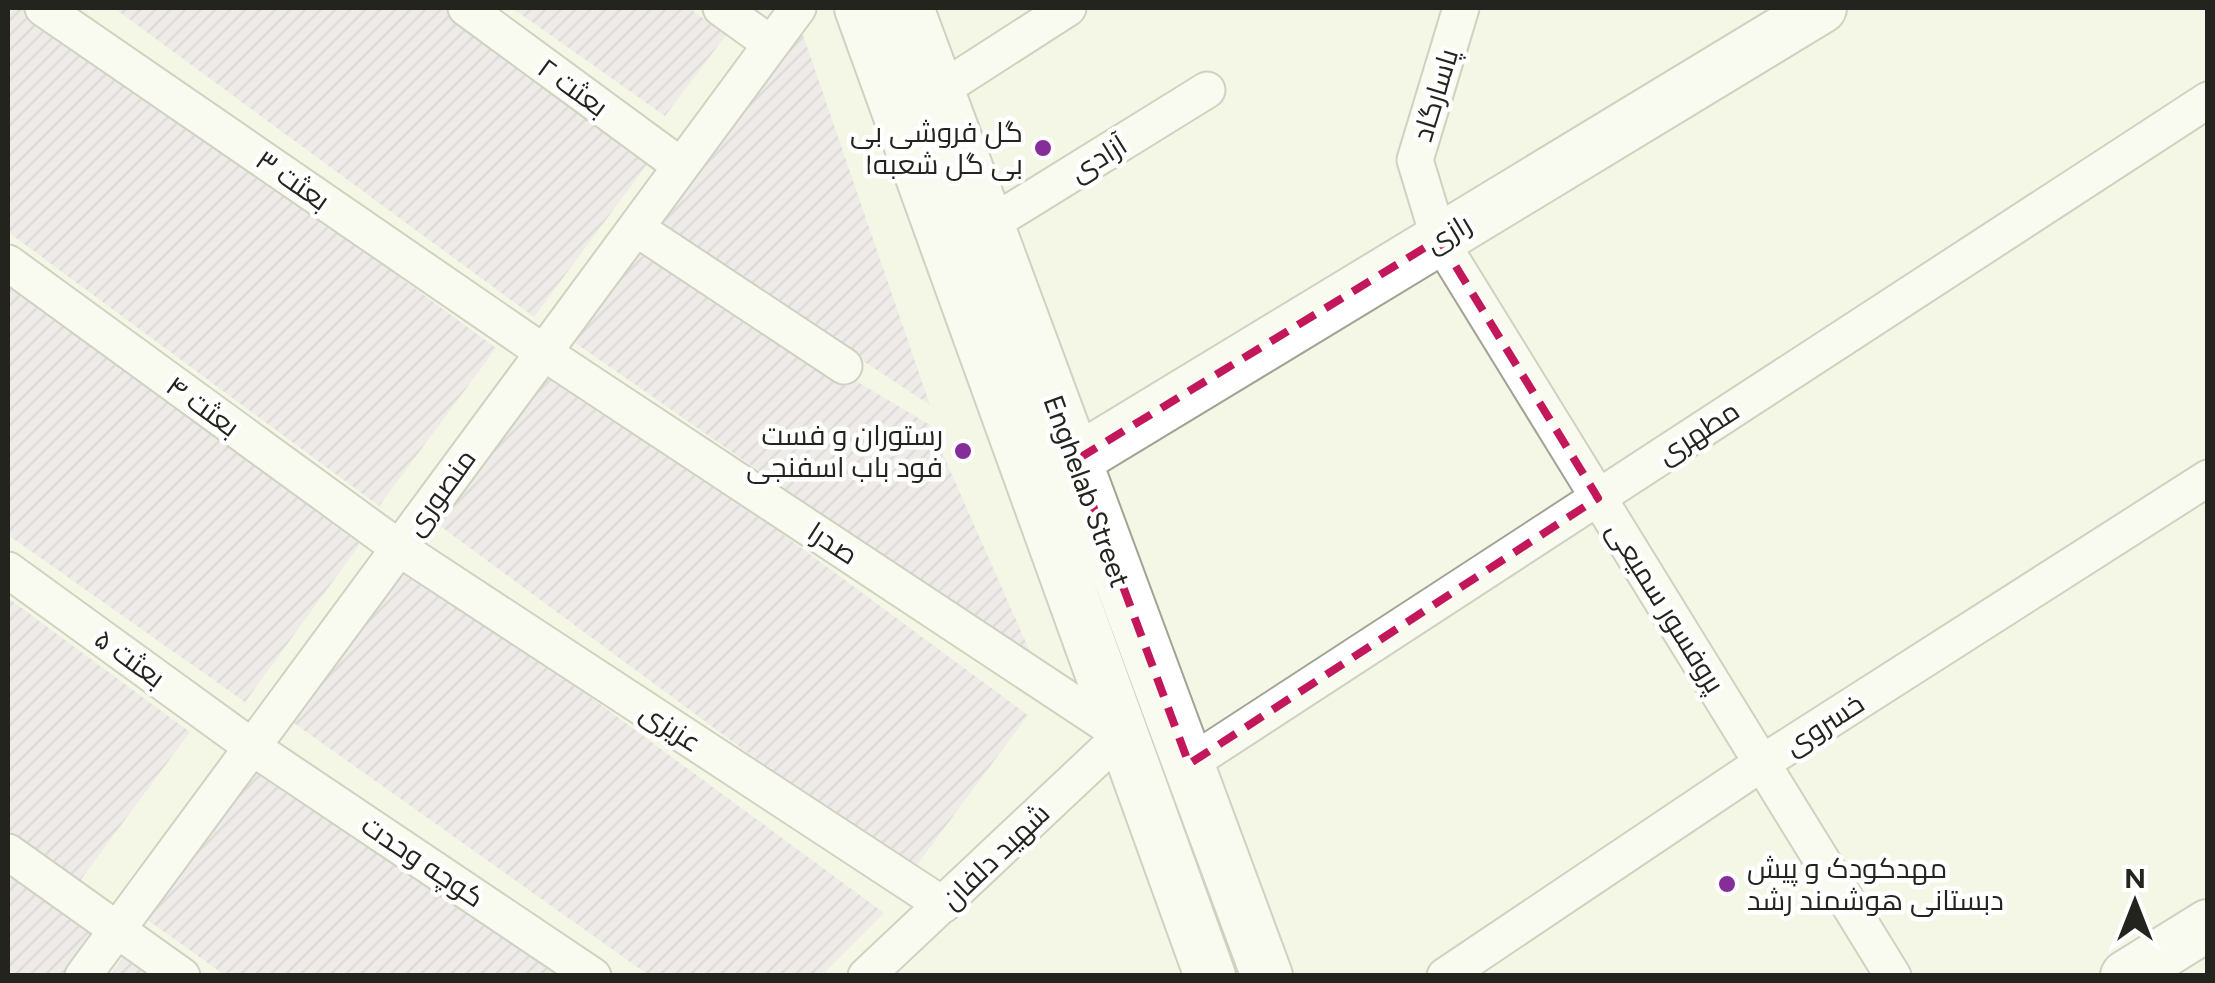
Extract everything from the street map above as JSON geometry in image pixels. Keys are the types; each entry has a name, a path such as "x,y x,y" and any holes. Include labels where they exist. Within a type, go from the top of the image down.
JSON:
{"main road":[{"name":"Enghelab Street","path":"860,8 918,100 989,226 1267,976"},
{"name":"Enghelab Street","path":"908,8 918,100 1122,734 1210,976"},
{"name":"رازی","path":"1076,460 1821,8"},
{"path":"2126,976 2208,925"}],"street":[{"name":"بعثت ۳","path":"42,8 544,352"},
{"name":"بعثت ۲","path":"466,8 681,166"},
{"path":"721,8 772,44"},
{"name":"منصوری","path":"83,976 798,8"},
{"path":"918,100 1068,8"},
{"name":"پاسارگاد","path":"1438,239 1415,160 1460,8"},
{"name":"آزادی","path":"989,226 1206,90"},
{"name":"مطهری","path":"1189,764 2208,100"},
{"path":"636,228 844,366"},
{"name":"پروفسور سمیعی","path":"1438,239 1894,976"},
{"name":"بعثت ۴","path":"8,263 399,548"},
{"name":"صدرا","path":"544,352 1122,734"},
{"name":"خسروی","path":"1444,976 1762,763 2208,478"},
{"name":"عزیزی","path":"399,548 943,905"},
{"name":"بعثت ۵","path":"8,570 252,746"},
{"name":"شهید دلفان","path":"866,976 1122,734"},
{"name":"کوچه وحدت","path":"252,746 593,976"},
{"path":"8,852 182,976"}],"highlighted area":[{"path":"1439,239 1598,498 1189,764 1076,460"}],"building":[{"path":"14,8 33,8 496,348 379,506 8,232 8,16"},
{"path":"114,8 445,8 651,159 534,317"},
{"path":"512,8 689,8 726,35 665,116"},
{"path":"802,32 930,405 660,227"},
{"path":"635,249 930,425 1035,663 571,340"},
{"path":"8,284 360,544 245,702 8,535"},
{"path":"553,365 1028,715 911,873 436,523"},
{"path":"408,563 884,913 821,976 650,976 291,721"},
{"path":"8,598 190,732 73,890 8,841"},
{"path":"262,760 568,976 226,976 145,918"},
{"path":"8,869 97,929 61,976 8,976"},
{"path":"127,952 159,976 109,976"}],"place":[{"name":"گل فروشی بی بی گل شعبه۱","path":"1043,148"},
{"name":"رستوران و فست فود باب اسفنجی","path":"963,451"},
{"name":"مهدکودک و پیش دبستانی هوشمند رشد","path":"1727,884"}]}
